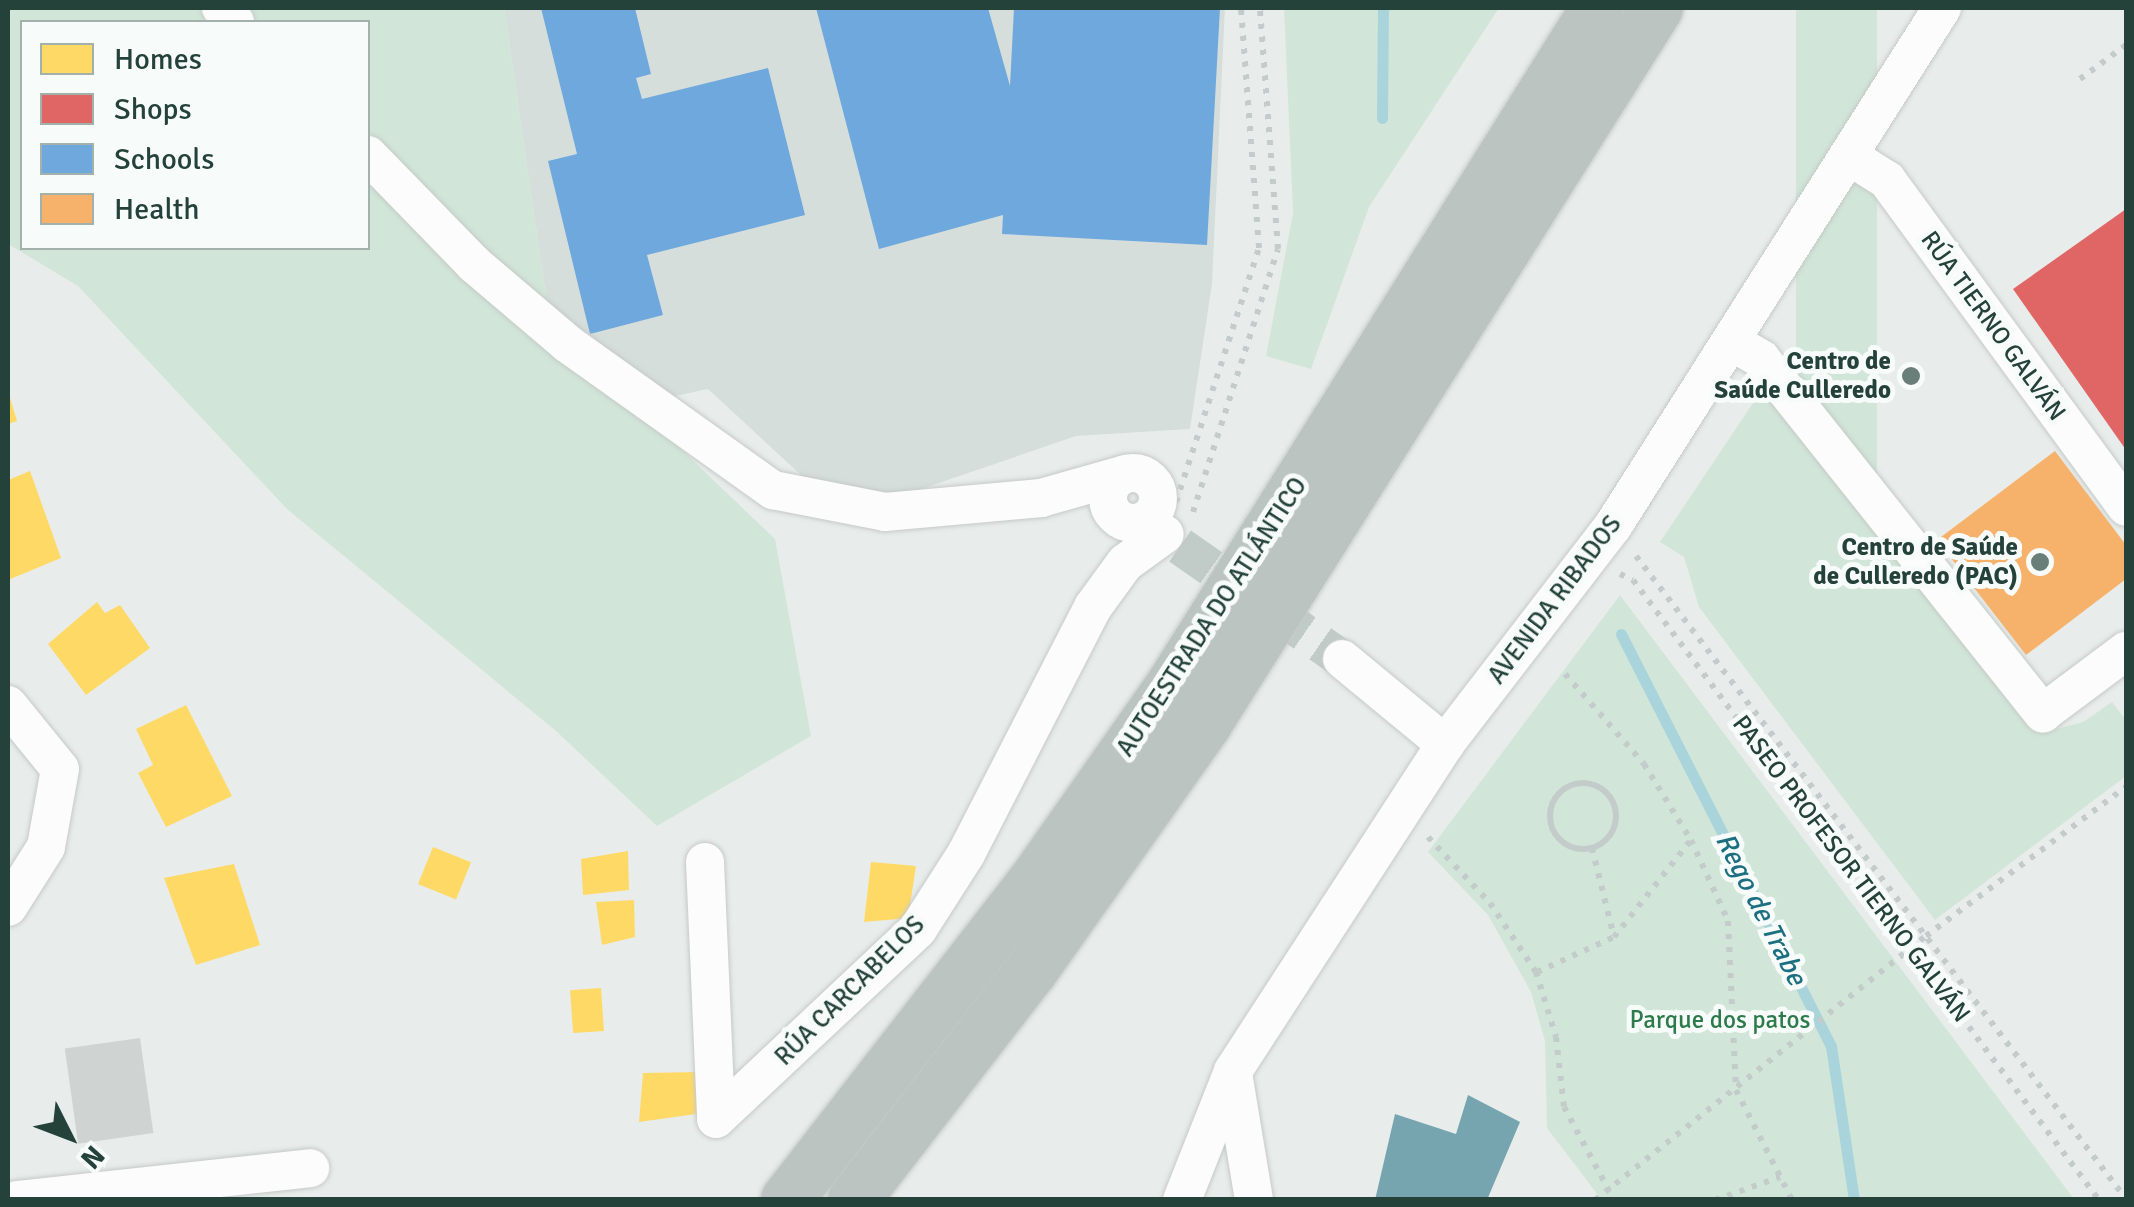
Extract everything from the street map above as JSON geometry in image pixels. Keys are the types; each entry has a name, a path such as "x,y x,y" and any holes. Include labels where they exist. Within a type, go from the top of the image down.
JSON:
{"highway":[{"name":"AUTOESTRADA DO ATLÁNTICO","path":"787,1200 1034,882 1173,684 1597,8"},
{"name":"AUTOESTRADA DO ATLÁNTICO","path":"854,1200 1032,970 1206,723 1657,8"}],"street":[{"name":"AVENIDA RIBADOS","path":"1182,1200 1233,1072 1445,744 1587,558 1732,342 1942,8"},
{"name":"RÚA TIERNO GALVÁN","path":"1849,156 1887,180 2126,506"},
{"path":"370,158 474,264 568,344 773,490 885,512 1041,498 1126,474 1144,476 1157,491 1152,528 1041,498"},
{"path":"1947,263 1983,278 2041,352"},
{"path":"1732,342 1761,359 2043,714 2122,664"},
{"name":"RÚA CARCABELOS","path":"706,862 716,1119 918,929 966,854 1093,607 1152,528"},
{"path":"1342,659 1445,744"},
{"path":"8,705 60,769 46,846 8,907"},
{"path":"1233,1072 1254,1200"},
{"path":"17,1200 310,1168"}],"path":[{"path":"1152,528 1259,248 1241,8"},
{"path":"1152,528 1278,250 1260,8"},
{"path":"2080,79 2126,44"},
{"path":"1625,543 2126,1199"},
{"name":"PASEO PROFESOR TIERNO GALVÁN","path":"1587,558 1633,580 2099,1200"},
{"path":"1565,674 1644,764 1692,840 1728,921 1736,1090 1792,1200"},
{"path":"1572,784 1600,786 1615,805 1612,834 1592,848 1563,843 1551,826 1551,807 1572,784"},
{"path":"1595,1200 1766,1068 1926,936 2126,786"},
{"path":"1382,840 1429,837 1490,903 1536,972 1556,1037 1564,1107 1614,1200"},
{"path":"1536,972 1614,937 1692,840"},
{"path":"1592,848 1614,937"},
{"path":"1715,1200 1780,1176"}],"shaded area":[{"path":"504,8 1225,8 1212,284 1190,429 1076,436 898,497 815,488 708,389 675,396 577,350 550,324"}],"green space":[{"path":"8,8 504,8 550,324 775,539 811,736 657,826 556,731 287,509 78,286 8,244"},
{"path":"1284,8 1499,8 1369,207 1311,369 1266,356 1293,213"},
{"path":"1796,8 1877,8 1877,724 1796,724"},
{"path":"1767,382 2020,717 2041,733 2083,722 2112,702 2126,720 2126,776 1935,920 1699,607 1684,557 1660,542"},
{"name":"Parque dos patos","path":"1620,595 2074,1199 1601,1199 1547,1128 1545,1041 1531,992 1488,915 1428,852"}],"building: Homes":[{"path":"8,391 17,421 8,424"},
{"path":"30,471 61,558 8,580 8,480"},
{"path":"97,602 105,613 120,605 150,648 86,695 48,644"},
{"path":"186,705 232,796 166,827 138,773 153,765 136,729"},
{"path":"433,847 471,862 456,899 418,884"},
{"path":"628,851 629,890 583,895 581,859"},
{"path":"871,862 916,866 908,918 864,922"},
{"path":"234,864 260,945 196,965 164,878"},
{"path":"634,900 635,937 602,945 596,902"},
{"path":"601,988 604,1031 573,1033 570,990"},
{"path":"699,1072 696,1114 639,1122 643,1073"}],"building: Shops":[{"path":"2126,209 2126,450 2013,289"}],"building: Schools":[{"path":"541,8 635,8 651,74 636,78 642,99 768,68 805,215 647,255 663,315 590,334 548,161 577,154"},
{"path":"816,8 988,8 1010,86 1014,8 1220,8 1207,245 1002,234 1003,215 879,249"}],"building: Health":[{"name":"Centro de Saúde de Culleredo (PAC)","path":"2055,451 2126,545 2126,579 2026,655 1937,540"}],"building: Public":[{"path":"1468,1095 1520,1122 1487,1200 1375,1200 1395,1114 1456,1134"}],"building: Other":[{"path":"140,1038 153,1133 78,1144 65,1049"}],"waterway":[{"name":"Rego de Trabe","path":"1382,118 1383,8"},
{"name":"Rego de Trabe","path":"1621,634 1831,1046 1854,1200"}],"tunnel":[{"path":"1180,546 1342,659"}],"place":[{"name":"Centro de Saúde Culleredo","path":"1911,376"},
{"name":"Centro de Saúde de Culleredo (PAC)","path":"2040,562"}]}
